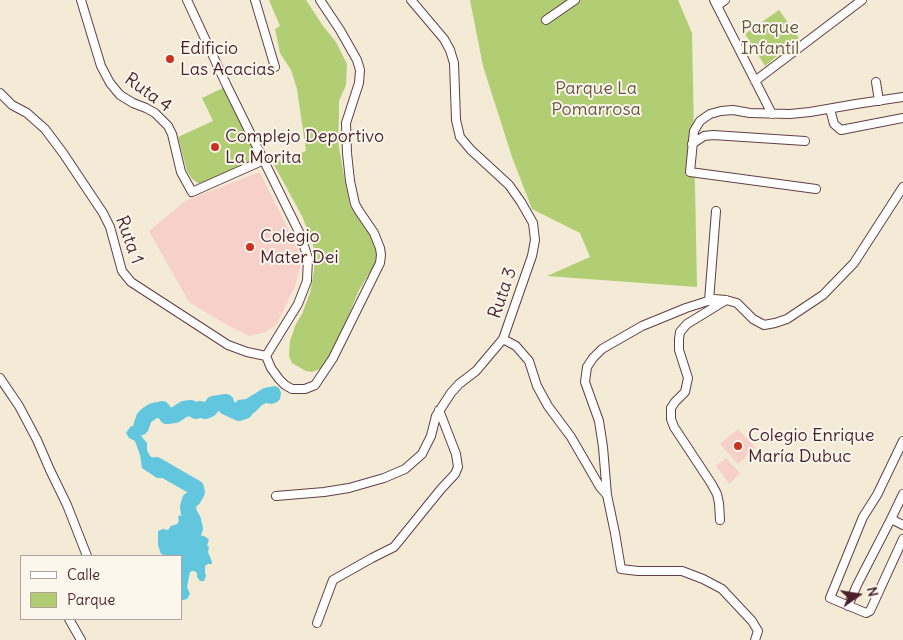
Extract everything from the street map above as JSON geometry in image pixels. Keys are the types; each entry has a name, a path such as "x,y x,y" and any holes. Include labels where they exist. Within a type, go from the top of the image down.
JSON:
{"street":[{"name":"Ruta 4","path":"81,0 101,66 110,83 120,95 155,113 168,126 175,143 182,172 192,192 264,160"},
{"path":"187,0 300,234 308,258 307,281 298,304 266,356 271,368 279,379 292,389 305,389 315,385 333,358 380,263 381,255 374,232 355,204 350,181 346,123 359,83 360,70 357,60 340,30 320,0"},
{"path":"255,0 275,67"},
{"name":"Ruta 3","path":"276,496 349,488 384,478 406,469 422,454 431,436 436,416 451,392 476,371 503,339 532,256 535,240 533,223 509,185 471,150 460,137 456,120 454,63 450,50 444,39 411,0"},
{"path":"546,20 575,0"},
{"path":"726,0 716,3 772,114"},
{"path":"755,81 862,0"},
{"path":"876,82 879,101"},
{"name":"Ruta 1","path":"0,93 12,105 28,112 45,129 62,153 103,213 110,227 122,271 131,282 228,345 266,356"},
{"path":"816,189 690,172 694,131 700,121 710,114 720,111 733,110 750,113 790,114 903,98"},
{"path":"830,109 834,124 840,130 903,118"},
{"path":"692,144 704,136 713,135 805,141"},
{"path":"755,640 758,631 752,621 722,589 682,571 638,571 620,568 607,495 599,421 585,382 586,367 602,349 642,326 709,301 726,300 737,303 752,320 764,325 775,324 787,319 823,295 854,263 903,187"},
{"path":"709,301 716,210"},
{"path":"720,520 717,494 674,428 671,419 671,408 685,392 688,378 679,350 680,332 687,324 726,300"},
{"path":"503,339 516,346 529,361 537,386 548,406 571,437 600,488 607,495"},
{"path":"0,378 19,406 36,440 67,504 87,555"},
{"path":"317,623 333,580 394,547 455,474 458,467 456,454 439,410"},
{"path":"903,441 877,495 863,517 830,598 866,613 870,611 903,539"},
{"path":"848,606 903,494"},
{"path":"891,518 903,525"},
{"path":"70,620 81,640"}],"shaded area":[{"path":"260,173 300,253 300,268 295,286 277,324 266,332 249,336 189,302 149,231 185,201"},
{"name":"Colegio Enrique María Dubuc","path":"738,429 756,448 738,464 720,444"},
{"path":"726,458 740,473 729,484 716,466"}],"green space":[{"path":"269,0 306,0 336,42 347,64 346,85 339,101 338,141 350,206 371,235 377,253 374,268 358,292 331,356 322,368 312,372 306,371 292,363 289,356 290,341 310,293 315,254 302,216 273,163 306,151 297,89 291,70 280,53 275,29 280,26"},
{"name":"Parque La Pomarrosa","path":"470,0 678,0 692,33 697,287 547,276 590,257 580,233 532,209 512,157 483,66"},
{"name":"Parque Infantil","path":"779,10 799,38 765,66 745,34"},
{"name":"Complejo Deportivo La Morita","path":"227,86 259,150 253,153 255,159 201,184 192,179 187,171 178,137 213,121 202,98"}],"water":[{"path":"275,386 279,388 281,393 280,399 272,404 266,403 262,405 249,416 244,418 236,416 226,407 226,402 234,404 238,400 246,399 264,388"},
{"path":"150,409 153,414 152,417 148,419 145,427 140,432 147,443 147,450 150,456 171,469 174,475 165,478 157,478 142,468 135,441 129,438 126,433 131,426 136,427 138,425 141,412"},
{"path":"180,515 183,517 189,529 209,540 207,545 212,562 212,564 205,566 206,576 204,581 200,581 197,573 194,571 190,572 187,587 190,594 187,599 183,600 182,555 161,554 158,545 158,531 168,530 171,526 177,524 179,521 178,517"}],"waterway":[{"path":"141,427 147,415 162,409 167,416 175,415 184,409 191,408 196,411 200,409 205,411 210,409 213,404 226,402 226,407 239,413 245,411"},
{"path":"156,465 196,488 197,492 193,499 190,500 188,507 195,529 185,544 184,551"}],"place":[{"name":"Edificio Las Acacias","path":"170,59"},
{"name":"Complejo Deportivo La Morita","path":"215,147"},
{"name":"Colegio Mater Dei","path":"250,247"},
{"name":"Colegio Enrique María Dubuc","path":"738,446"}]}
